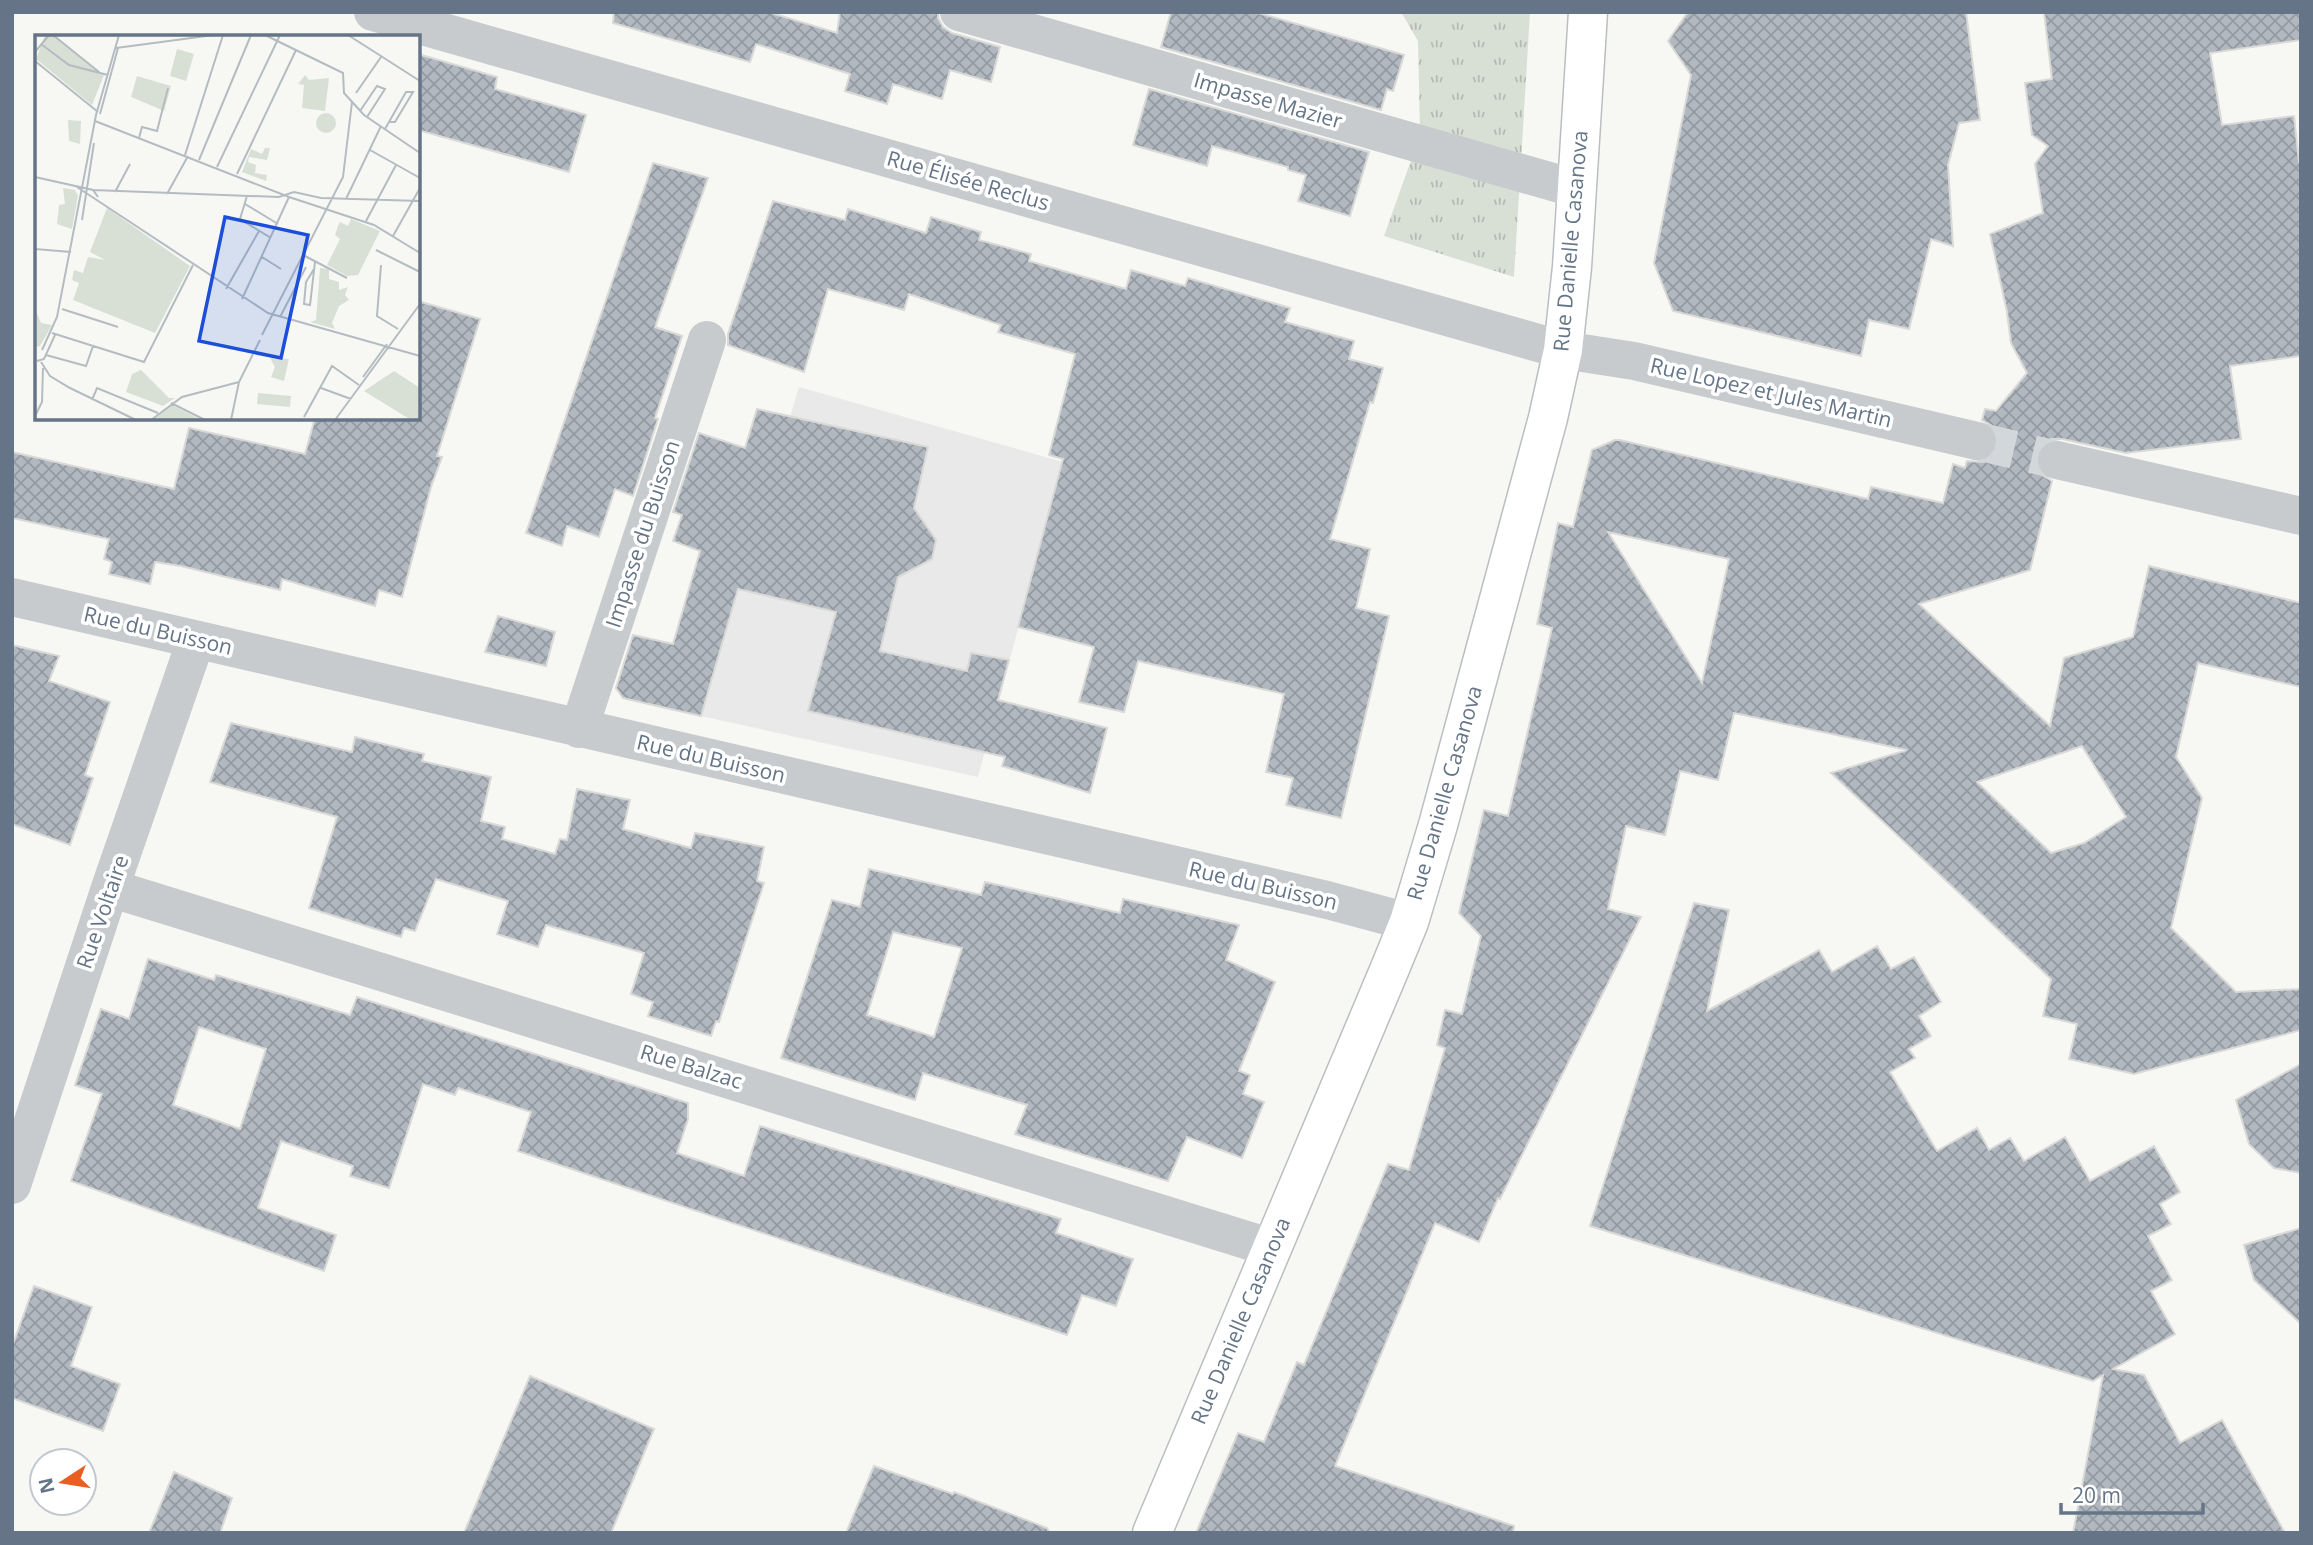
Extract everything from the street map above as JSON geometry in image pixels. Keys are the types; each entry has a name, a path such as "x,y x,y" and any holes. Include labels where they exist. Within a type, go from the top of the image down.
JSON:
{"main road":[{"name":"Rue Danielle Casanova","path":"1152,1533 1409,922 1438,825 1548,418 1563,350 1572,267 1588,12"}],"street":[{"name":"Impasse Mazier","path":"960,12 1577,189"},
{"name":"Rue Élisée Reclus","path":"377,13 1563,350"},
{"name":"Impasse du Buisson","path":"579,729 707,340"},
{"name":"Rue Lopez et Jules Martin","path":"1563,350 1633,361 1977,441"},
{"path":"2057,460 2301,516"},
{"name":"Rue du Buisson","path":"12,597 1409,922"},
{"name":"Rue Voltaire","path":"12,1185 110,888 196,640"},
{"name":"Rue Balzac","path":"110,888 1272,1248"}],"shaded area":[{"path":"799,387 1063,462 978,777 701,716"}],"green space":[{"path":"1401,12 1530,12 1514,277 1384,236 1420,135 1418,41"}],"building":[{"path":"614,12 768,12 837,33 840,12 938,12 943,27 952,33 1000,47 991,82 950,70 942,99 893,84 887,104 845,91 850,74 756,44 750,62 613,23"},
{"path":"1171,12 1255,12 1404,55 1393,91 1387,89 1381,110 1161,47"},
{"path":"1688,12 1966,12 1980,120 1959,123 1948,165 1953,246 1931,239 1909,329 1869,320 1861,356 1673,311 1654,263 1691,75 1668,41"},
{"path":"2044,12 2301,12 2301,40 2210,53 2222,125 2294,116 2301,163 2301,356 2230,366 2241,439 2126,453 2051,439 2042,445 2036,454 2036,466 2042,475 2052,481 2030,570 1919,604 2050,726 2064,658 2133,637 2149,566 2301,603 2301,687 2198,663 2176,757 2202,798 2171,928 2236,992 2301,989 2301,1030 2134,1074 2069,1059 2077,1024 2043,1016 2051,979 1831,773 1907,750 1734,713 1718,780 1680,771 1665,835 1626,826 1608,909 1641,917 1500,1199 1498,1198 1479,1242 1435,1223 1335,1466 1514,1526 1513,1533 1196,1533 1238,1433 1264,1442 1297,1362 1304,1365 1388,1164 1409,1170 1445,1048 1437,1045 1445,1010 1462,1014 1481,936 1459,913 1484,810 1508,816 1552,628 1537,624 1558,523 1573,527 1592,450 1620,440 1868,499 1871,487 1943,503 1953,464 1965,468 1967,461 1983,462 1992,456 1998,447 1998,435 1992,426 1982,420 1985,409 1996,411 2027,373 2011,343 1990,234 2043,213 2035,164 2048,146 2032,135 2025,83 2052,79","holes":["1608,532 1729,559 1702,683","2082,746 2126,817 2084,843 2051,853 1977,782"]},
{"path":"420,55 497,77 495,89 586,115 569,172 420,131"},
{"path":"1149,89 1369,152 1350,216 1298,201 1306,175 1288,170 1288,167 1212,146 1207,166 1133,145"},
{"path":"653,163 708,178 655,327 682,336 633,496 615,489 599,537 567,526 562,546 526,533"},
{"path":"773,201 845,220 848,209 926,233 931,217 981,232 979,240 1031,254 1029,261 1126,289 1131,270 1185,286 1188,278 1290,308 1285,322 1354,341 1349,359 1383,368 1373,403 1370,402 1330,539 1370,549 1356,608 1389,616 1341,818 1286,805 1293,778 1266,772 1284,694 1138,661 1124,712 1079,702 1094,647 1018,627 1063,459 1049,455 1075,354 998,332 1001,325 909,294 904,310 828,289 804,372 728,345 728,334"},
{"path":"420,302 480,319 437,456 442,457 431,487 402,597 379,590 375,606 282,579 280,590 155,562 150,584 109,574 112,562 104,559 109,539 12,518 12,452 174,489 189,428 305,454 314,420 420,420"},
{"path":"757,409 928,447 914,508 936,540 932,559 898,577 880,651 967,671 971,653 1009,660 998,700 1107,728 1090,793 1002,766 1005,757 808,711 836,612 738,589 701,716 623,698 616,688 633,635 673,644 700,551 673,541 682,515 673,512 699,433 745,448"},
{"path":"498,616 555,632 546,666 485,652"},
{"path":"12,645 59,656 49,681 110,702 85,775 93,778 70,845 12,824"},
{"path":"231,723 352,752 355,737 424,754 422,761 491,777 481,821 505,827 502,839 555,854 560,839 567,840 577,789 630,800 623,829 691,848 695,833 764,847 757,881 764,883 719,1022 716,1021 711,1036 648,1016 653,1002 631,994 644,953 546,925 538,947 497,934 508,901 436,879 415,931 404,928 401,937 309,908 337,817 210,782"},
{"path":"869,869 981,895 985,882 1120,913 1123,899 1239,925 1226,960 1275,982 1239,1071 1250,1075 1243,1094 1264,1102 1242,1158 1187,1137 1168,1181 1015,1134 1027,1105 923,1073 915,1100 781,1058 832,900 860,907","holes":["893,932 962,948 934,1037 867,1015"]},
{"path":"1694,903 1729,910 1707,1011 1819,950 1832,972 1877,946 1891,969 1914,957 1941,1002 1919,1016 1931,1036 1909,1049 1915,1058 1890,1072 1937,1151 1977,1128 1989,1150 2010,1138 2024,1161 2065,1137 2090,1181 2154,1146 2180,1192 2160,1204 2171,1224 2148,1236 2172,1280 2151,1291 2175,1334 2113,1369 2144,1375 2180,1443 2222,1420 2285,1533 2073,1533 2103,1375 2093,1381 1590,1226"},
{"path":"148,959 214,980 216,975 350,1015 357,997 688,1103 688,1119 677,1153 744,1176 760,1126 1061,1219 1056,1233 1133,1259 1116,1306 1082,1295 1067,1335 518,1151 531,1112 458,1088 455,1095 423,1084 389,1188 350,1176 353,1166 281,1141 258,1208 336,1235 324,1271 71,1181 102,1094 75,1085 101,1009 129,1019","holes":["199,1027 266,1049 240,1129 173,1105"]},
{"path":"2301,1064 2301,1173 2274,1168 2249,1144 2236,1100"},
{"path":"2301,1228 2301,1324 2254,1280 2244,1245"},
{"path":"34,1286 92,1307 71,1366 120,1384 103,1431 12,1398 12,1347"},
{"path":"530,1376 654,1429 611,1533 464,1533"},
{"path":"874,1466 953,1494 954,1492 1047,1528 1050,1533 846,1533"},
{"path":"174,1472 232,1498 220,1533 149,1533"}],"tunnel":[{"path":"1977,441 2057,460"}]}
